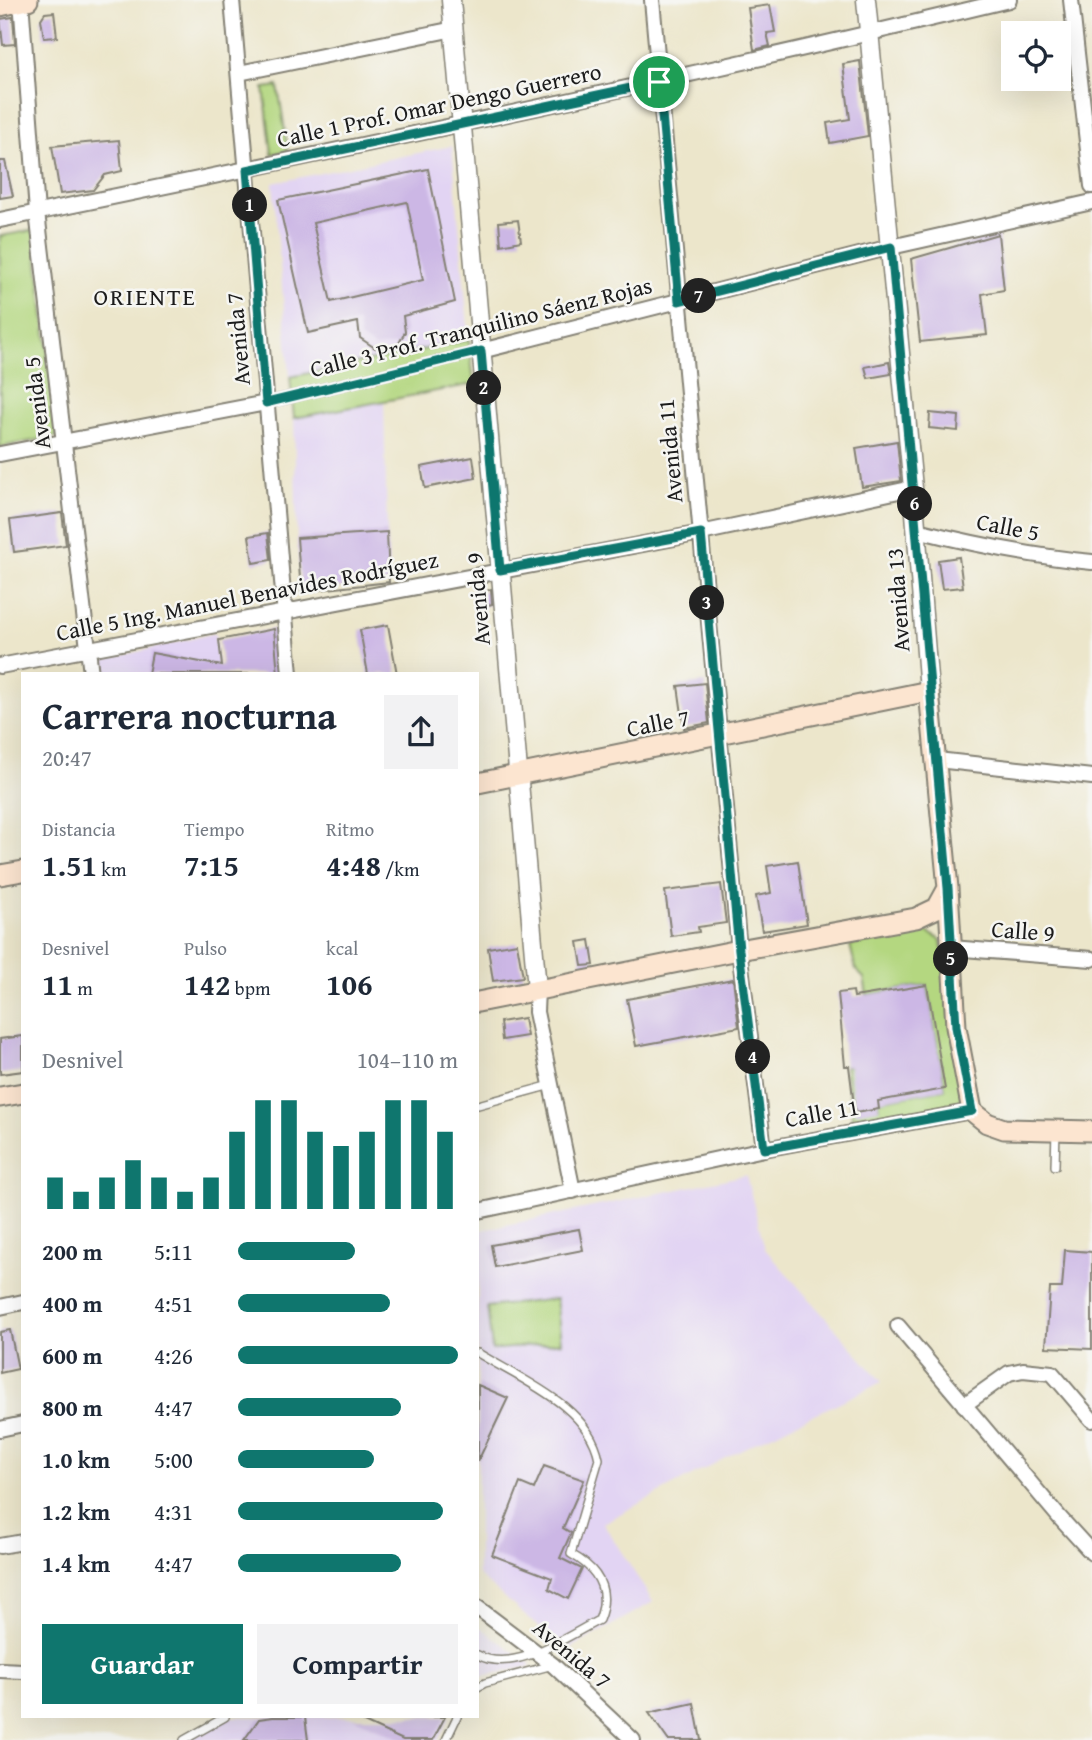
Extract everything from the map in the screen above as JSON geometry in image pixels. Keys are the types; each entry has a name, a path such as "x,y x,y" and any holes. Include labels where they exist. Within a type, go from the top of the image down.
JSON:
{"main road":[{"path":"0,6 24,1"},
{"name":"Calle 7","path":"479,783 720,736 929,691"},
{"name":"Avenida 13","path":"929,691 948,888 956,1027 972,1111"},
{"path":"0,875 21,871"},
{"path":"479,1002 916,918 937,908 948,888"},
{"path":"916,918 934,924 944,931 951,948"},
{"path":"0,1097 21,1093"},
{"path":"972,1111 987,1123 1004,1129 1092,1130"}],"street":[{"name":"Avenida 7","path":"232,0 290,672"},
{"name":"Avenida 9","path":"451,0 537,989 536,1012 573,1191"},
{"name":"Avenida 11","path":"652,0 739,950 764,1149"},
{"name":"Avenida 13","path":"866,0 914,488 929,691"},
{"name":"Calle 1 Prof. Omar Dengo Guerrero","path":"0,220 659,82 1009,0"},
{"path":"1071,0 1088,120 1092,186"},
{"name":"Avenida 5","path":"24,1 37,212 90,672"},
{"path":"239,73 454,29"},
{"name":"Calle 3 Prof. Tranquilino Sáenz Rojas","path":"0,454 266,403 891,247 1092,202"},
{"name":"Calle 5 Ing. Manuel Benavides Rodríguez","path":"0,666 701,533 914,488"},
{"name":"Calle 5","path":"917,530 1030,556 1092,562"},
{"path":"937,760 1092,777"},
{"name":"Calle 9","path":"951,948 1092,959"},
{"name":"Calle 11","path":"479,1211 764,1149 972,1111"},
{"path":"0,1307 21,1302"},
{"path":"898,1326 1092,1553"},
{"path":"964,1405 1009,1373 1023,1370 1052,1373 1092,1420"},
{"path":"0,1429 21,1424"},
{"path":"0,1546 21,1542"},
{"name":"Avenida 7","path":"479,1609 553,1665 633,1740"},
{"path":"0,1670 21,1671"}],"lane":[{"path":"479,1105 551,1085"},
{"path":"1055,1166 1056,1130"},
{"path":"479,1354 567,1407 591,1435 599,1459 571,1554 582,1560 595,1573 602,1587 605,1605 599,1620 524,1658 495,1661 479,1655"},
{"path":"479,1686 553,1665"},
{"path":"184,1740 223,1718"},
{"path":"446,1740 457,1718"}],"shaded area":[{"path":"452,146 469,340 290,377 273,183"},
{"path":"384,402 387,532 297,538 294,418"},
{"path":"215,633 219,672 101,672 100,661"},
{"path":"746,1175 765,1249 882,1382 742,1449 603,1523 653,1602 566,1651 479,1576 479,1231"},
{"path":"479,1627 533,1666 479,1678"},
{"path":"223,1718 449,1718 438,1740 184,1740"}],"green space":[{"path":"278,86 288,151 272,154 264,88"},
{"path":"34,230 58,436 0,447 0,236"},
{"path":"469,340 474,384 294,418 290,377"},
{"path":"925,931 941,940 963,1109 854,1125 845,1066 849,1066 879,1109 878,1101 945,1089 927,985 867,995 864,978 856,970 850,945"},
{"path":"556,1299 561,1342 492,1350 487,1307"}],"building":[{"path":"770,5 775,32 767,33 770,46 754,50 748,8"},
{"path":"54,12 57,37 44,38 41,19 45,13"},
{"path":"13,17 15,44 3,45 0,19"},
{"path":"860,61 868,136 830,143 827,123 850,119 843,64"},
{"path":"119,140 122,171 105,175 93,190 60,194 52,146"},
{"path":"0,161 5,161 13,196 0,198"},
{"path":"428,169 455,302 403,316 405,332 398,345 375,348 360,338 358,322 308,333 278,200","holes":["407,202 423,280 331,302 313,223"]},
{"path":"518,220 521,241 501,245 499,222"},
{"path":"998,234 1004,290 982,294 987,335 920,342 911,259"},
{"path":"889,362 891,374 868,378 865,367"},
{"path":"930,413 959,416 958,431 929,428"},
{"path":"897,441 901,481 862,487 856,448"},
{"path":"473,457 476,478 425,488 421,467"},
{"path":"62,513 66,545 14,552 10,520"},
{"path":"387,532 389,582 301,592 297,538"},
{"path":"268,533 271,560 253,563 249,536"},
{"path":"959,557 963,587 942,589 938,560"},
{"path":"491,589 492,604 482,607 478,593"},
{"path":"388,625 397,672 368,672 360,630"},
{"path":"274,629 278,672 148,672 152,653 222,666 219,640"},
{"path":"705,683 709,723 684,728 678,686"},
{"path":"798,861 807,924 762,931 756,896 771,893 767,866"},
{"path":"721,884 726,923 698,927 699,932 671,936 665,891"},
{"path":"590,940 594,965 582,966 578,942"},
{"path":"517,943 523,977 493,981 488,948"},
{"path":"733,979 739,1027 636,1046 627,999"},
{"path":"927,985 945,1089 878,1101 879,1109 855,1113 849,1066 845,1066 838,993 853,991 854,997"},
{"path":"524,1018 527,1036 502,1040 500,1022"},
{"path":"21,1036 21,1071 0,1074 0,1039"},
{"path":"579,1229 583,1250 495,1267 491,1245"},
{"path":"1065,1250 1092,1252 1092,1349 1046,1347 1050,1288 1062,1288"},
{"path":"10,1330 18,1369 0,1373 0,1332"},
{"path":"479,1385 508,1398 479,1459"},
{"path":"544,1466 584,1480 563,1528 571,1533 560,1558 582,1569 568,1599 549,1589 552,1578 492,1555 520,1483 534,1489"},
{"path":"694,1703 701,1740 668,1740 649,1713"},
{"path":"305,1718 308,1740 244,1740 259,1719"},
{"path":"355,1718 444,1718 433,1740 403,1740"}],"district":[{"name":"ORIENTE","path":"145,297"}],"route":[{"path":"659,82 679,301 891,247 948,888 956,1027 972,1111 764,1149 739,950 701,533 500,570 481,351 266,403 247,170 659,82"}]}
